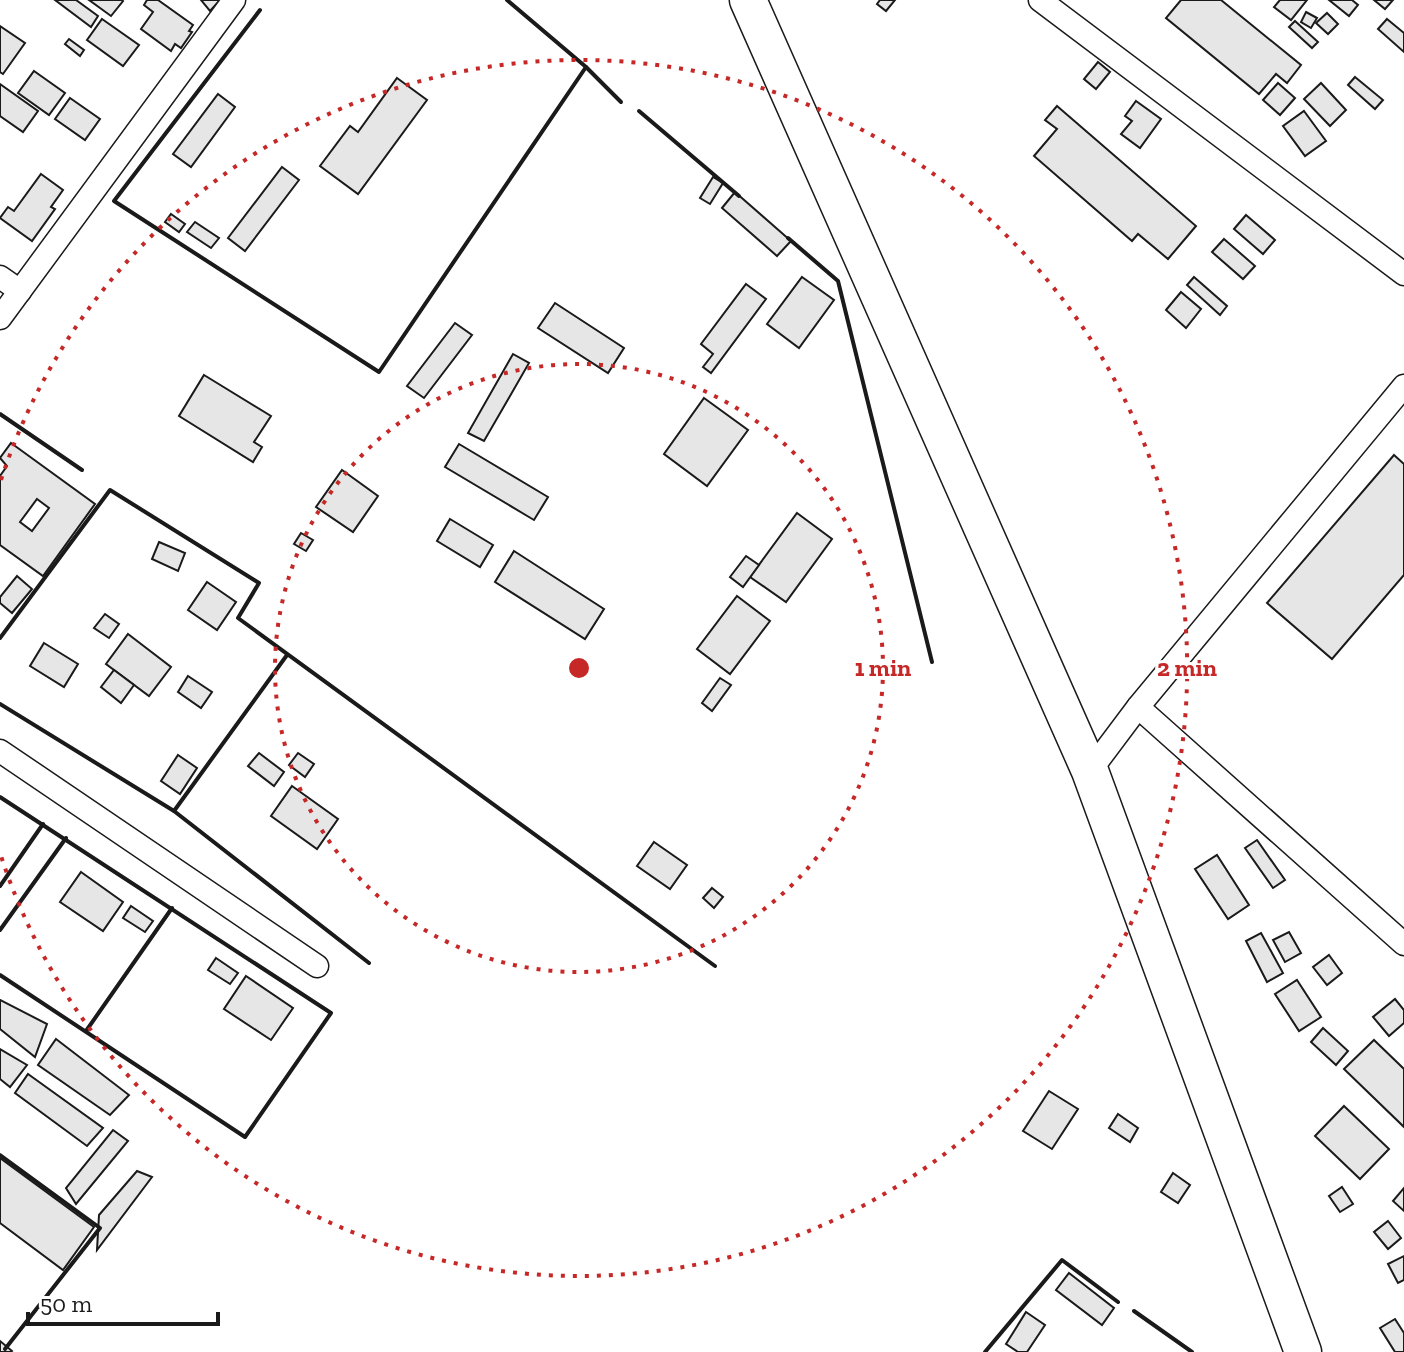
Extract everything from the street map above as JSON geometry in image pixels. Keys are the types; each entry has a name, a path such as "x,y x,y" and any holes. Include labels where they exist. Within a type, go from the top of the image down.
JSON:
{"main road":[{"path":"748,0 1090,771 1303,1352"}],"street":[{"path":"0,318 234,0"},
{"path":"1040,0 1404,274"},
{"path":"0,277 20,291"},
{"path":"1090,771 1138,707 1404,386"},
{"path":"1138,707 1404,944"},
{"path":"0,751 317,966"}],"building":[{"path":"55,0 76,0 98,16 91,27"},
{"path":"89,0 122,0 123,1 111,16"},
{"path":"147,0 158,0 193,25 181,48 175,44 171,51 141,29 153,12 144,5"},
{"path":"201,0 220,0 210,11"},
{"path":"880,0 895,0 886,11 877,4"},
{"path":"1181,0 1221,0 1301,65 1287,83 1276,74 1259,94 1166,18"},
{"path":"1280,0 1307,0 1291,20 1274,7"},
{"path":"1329,0 1352,0 1358,5 1349,16"},
{"path":"1374,0 1393,0 1385,9"},
{"path":"1306,12 1317,18 1311,28 1301,22"},
{"path":"1327,13 1338,24 1328,34 1316,23"},
{"path":"102,19 139,45 123,66 87,40"},
{"path":"1387,19 1404,33 1404,52 1378,29"},
{"path":"1295,21 1318,42 1312,48 1289,27"},
{"path":"0,26 25,43 3,74 0,72"},
{"path":"69,39 84,50 80,56 65,44"},
{"path":"1098,62 1110,72 1096,89 1084,79"},
{"path":"34,71 65,93 49,115 18,93"},
{"path":"1355,77 1383,100 1375,109 1348,85"},
{"path":"397,78 427,100 358,194 320,166 350,126 358,132"},
{"path":"1278,83 1295,98 1280,115 1263,100"},
{"path":"1321,83 1346,110 1330,126 1304,99"},
{"path":"0,84 38,111 23,132 0,116"},
{"path":"218,94 235,107 191,167 173,154"},
{"path":"70,98 100,119 85,140 55,119"},
{"path":"1136,101 1161,119 1140,148 1121,134 1132,121 1125,116"},
{"path":"1057,106 1196,226 1168,259 1138,234 1132,241 1034,156 1057,129 1045,120"},
{"path":"1304,111 1326,141 1305,156 1283,126"},
{"path":"282,167 299,180 245,251 228,238"},
{"path":"41,174 63,190 51,207 55,209 32,241 0,218 8,207 14,211"},
{"path":"713,177 723,183 710,204 700,198"},
{"path":"735,192 791,241 777,256 722,208"},
{"path":"171,214 185,224 179,232 165,222"},
{"path":"1246,215 1275,240 1263,254 1234,229"},
{"path":"195,222 219,238 211,248 187,232"},
{"path":"1224,239 1255,266 1243,279 1212,252"},
{"path":"802,277 834,300 799,348 767,324"},
{"path":"1194,277 1227,306 1220,315 1187,285"},
{"path":"746,284 766,299 711,373 703,367 713,354 701,344"},
{"path":"1181,292 1201,309 1186,328 1166,310"},
{"path":"555,303 624,348 608,373 538,328"},
{"path":"455,323 472,335 424,398 407,386"},
{"path":"513,354 529,363 484,441 468,433"},
{"path":"204,375 271,416 254,442 262,447 253,462 179,416"},
{"path":"704,398 748,430 707,486 664,454"},
{"path":"11,443 95,504 43,576 0,545 0,476 7,466 0,458","holes":["37,499 49,508 32,531 20,522"]},
{"path":"459,444 548,497 534,520 445,467"},
{"path":"1394,455 1404,464 1404,575 1332,659 1267,603"},
{"path":"342,470 378,496 353,532 316,507"},
{"path":"797,513 832,539 786,602 750,577"},
{"path":"450,519 493,545 480,567 437,541"},
{"path":"301,533 313,540 306,551 294,544"},
{"path":"159,542 185,553 178,571 152,559"},
{"path":"514,551 604,609 585,639 495,582"},
{"path":"746,556 759,565 743,587 730,577"},
{"path":"17,576 32,589 12,613 0,603 0,597"},
{"path":"207,582 236,602 217,630 188,610"},
{"path":"737,596 770,621 730,674 697,649"},
{"path":"105,614 119,624 109,638 94,628"},
{"path":"128,634 171,667 149,696 106,664"},
{"path":"44,643 78,664 64,687 30,666"},
{"path":"114,670 134,685 121,703 101,687"},
{"path":"188,676 212,692 201,708 178,692"},
{"path":"720,678 731,685 712,711 702,703"},
{"path":"259,753 284,772 274,786 248,766"},
{"path":"298,753 314,764 305,777 289,765"},
{"path":"178,755 197,768 180,794 161,781"},
{"path":"292,786 338,819 317,849 271,816"},
{"path":"1257,840 1285,880 1273,888 1245,848"},
{"path":"654,842 687,865 670,889 637,866"},
{"path":"1217,855 1249,905 1228,919 1195,869"},
{"path":"81,872 123,902 103,931 60,902"},
{"path":"712,888 723,897 714,908 703,898"},
{"path":"131,906 153,921 145,932 123,918"},
{"path":"1289,932 1301,953 1285,962 1273,940"},
{"path":"1261,933 1283,973 1267,982 1246,941"},
{"path":"1329,955 1342,973 1327,985 1313,967"},
{"path":"216,958 238,973 230,984 208,970"},
{"path":"246,976 293,1008 271,1040 224,1009"},
{"path":"1297,980 1321,1017 1299,1031 1275,994"},
{"path":"1395,999 1404,1010 1404,1023 1389,1036 1373,1017"},
{"path":"0,1000 47,1024 35,1057 0,1029"},
{"path":"1323,1028 1348,1051 1336,1065 1311,1042"},
{"path":"56,1039 129,1095 110,1115 38,1065"},
{"path":"1374,1040 1404,1069 1404,1127 1344,1069"},
{"path":"0,1049 27,1065 10,1087 0,1079"},
{"path":"28,1074 103,1128 87,1146 15,1093"},
{"path":"1049,1091 1078,1109 1052,1149 1023,1131"},
{"path":"1344,1106 1389,1149 1360,1179 1315,1136"},
{"path":"1118,1114 1138,1128 1130,1142 1109,1128"},
{"path":"113,1130 128,1141 76,1204 66,1188"},
{"path":"0,1158 94,1227 63,1270 0,1223"},
{"path":"137,1171 152,1177 97,1250 99,1215"},
{"path":"1173,1173 1190,1185 1178,1203 1161,1192"},
{"path":"1342,1187 1353,1204 1340,1212 1329,1196"},
{"path":"1404,1188 1404,1211 1393,1201"},
{"path":"1388,1221 1401,1238 1388,1249 1374,1232"},
{"path":"1404,1256 1404,1280 1398,1283 1388,1264"},
{"path":"1069,1273 1114,1308 1102,1325 1056,1290"},
{"path":"1026,1312 1045,1325 1027,1352 1018,1352 1006,1344"},
{"path":"1395,1319 1404,1333 1404,1352 1395,1352 1380,1328"},
{"path":"0,1341 12,1351 0,1352"}],"wall":[{"path":"260,10 114,201 379,372 586,67 507,0"},
{"path":"586,67 621,102"},
{"path":"639,111 739,196"},
{"path":"788,238 838,281 932,662"},
{"path":"0,414 82,470"},
{"path":"0,638 110,490 259,583 238,618 715,966"},
{"path":"174,811 287,655"},
{"path":"0,704 174,811 369,963"},
{"path":"0,797 331,1013 245,1137 0,975"},
{"path":"0,886 43,824"},
{"path":"0,930 66,838"},
{"path":"86,1031 172,908"},
{"path":"0,1155 100,1228 5,1349"},
{"path":"985,1352 1062,1260 1118,1302"},
{"path":"1134,1311 1192,1352"}]}
